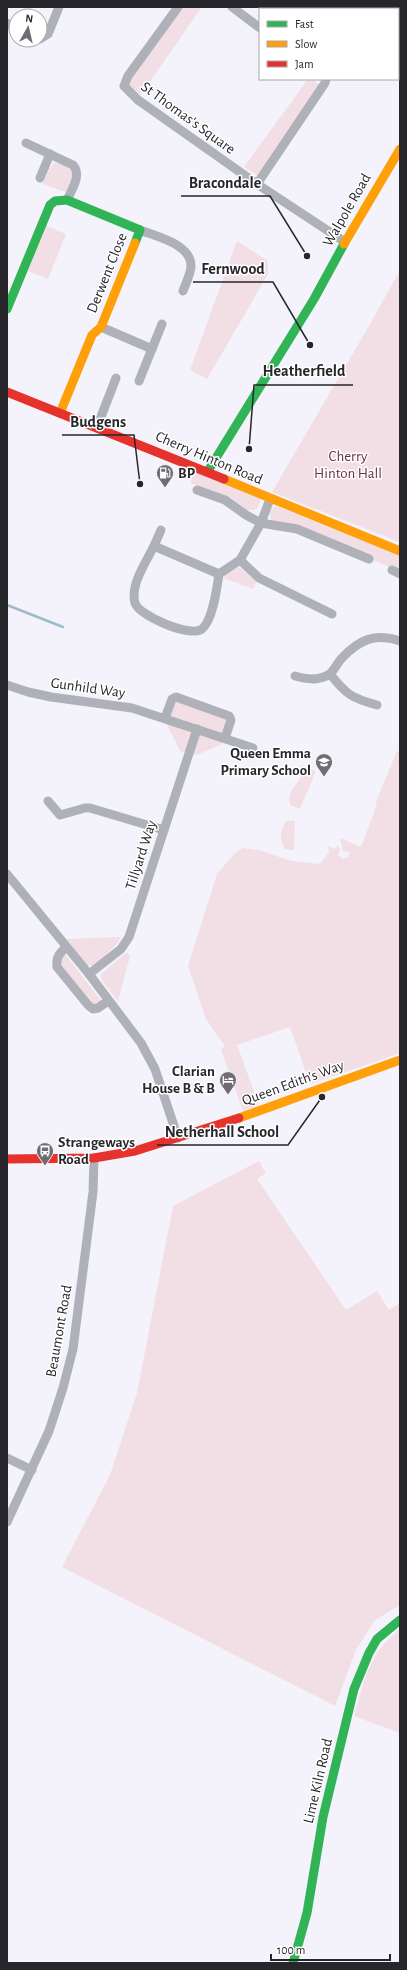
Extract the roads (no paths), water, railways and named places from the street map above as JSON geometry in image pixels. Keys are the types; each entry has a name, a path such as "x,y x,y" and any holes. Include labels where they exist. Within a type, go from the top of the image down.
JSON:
{"street":[{"path":"48,32 51,29 59,7"},
{"name":"St Thomas's Square","path":"178,7 126,79 124,86 126,90 257,184 345,242"},
{"path":"232,7 259,26"},
{"path":"257,184 326,80"},
{"path":"7,309 50,205 55,201 67,200 77,177 76,168 73,165 26,143"},
{"name":"Walpole Road","path":"208,471 316,295 345,242 400,149"},
{"path":"40,178 50,154"},
{"name":"Derwent Close","path":"67,200 184,249 190,259 190,272 183,291"},
{"name":"Derwent Close","path":"60,412 92,335 101,327 140,230"},
{"path":"139,381 162,324"},
{"name":"Derwent Close","path":"101,327 152,349"},
{"path":"96,427 116,378"},
{"name":"Cherry Hinton Road","path":"7,392 208,471 270,499 400,551"},
{"path":"197,490 225,500 246,515 261,523 296,529 369,559"},
{"path":"160,530 134,593 135,603 138,609 147,616 186,631 196,631 202,628 210,614 219,574 240,560 261,523 270,499"},
{"path":"154,546 219,574"},
{"path":"240,560 259,578 332,614"},
{"path":"295,676 306,679 321,678 330,674 342,658 364,641 385,636 400,641"},
{"path":"330,674 345,693 360,700 377,705"},
{"name":"Gunhild Way","path":"7,685 43,696 132,708 253,748"},
{"path":"165,718 172,698 176,697 229,716 231,720 225,738"},
{"name":"Tillyard Way","path":"89,974 121,949 129,937 197,729"},
{"path":"48,801 60,815 90,808 164,830"},
{"path":"7,874 89,974 140,1043 155,1069 178,1138"},
{"path":"66,947 59,954 56,960 57,967 93,1009 98,1008 108,1001"},
{"name":"Queen Edith's Way","path":"7,1159 94,1158 135,1151 178,1138 400,1060"},
{"name":"Beaumont Road","path":"7,1522 49,1431 63,1388 73,1349 93,1192 94,1158"},
{"path":"7,1458 32,1470"},
{"name":"Lime Kiln Road","path":"293,1963 307,1913 323,1817 354,1689 362,1667 373,1646 386,1631 400,1620"}],"waterway":[{"path":"7,605 63,627"}],"place":[{"name":"Bracondale","path":"307,256"},
{"name":"Fernwood","path":"310,345"},
{"name":"Heatherfield","path":"249,449"},
{"name":"Budgens","path":"140,484"},
{"name":"BP","path":"165,488"},
{"name":"Queen Emma Primary School","path":"324,777"},
{"name":"Clarian House B & B","path":"228,1095"},
{"name":"Netherhall School","path":"322,1097"},
{"name":"Strangeways Road","path":"45,1166"}],"park label":[{"name":"Cherry Hinton Hall","path":"348,464"}]}
